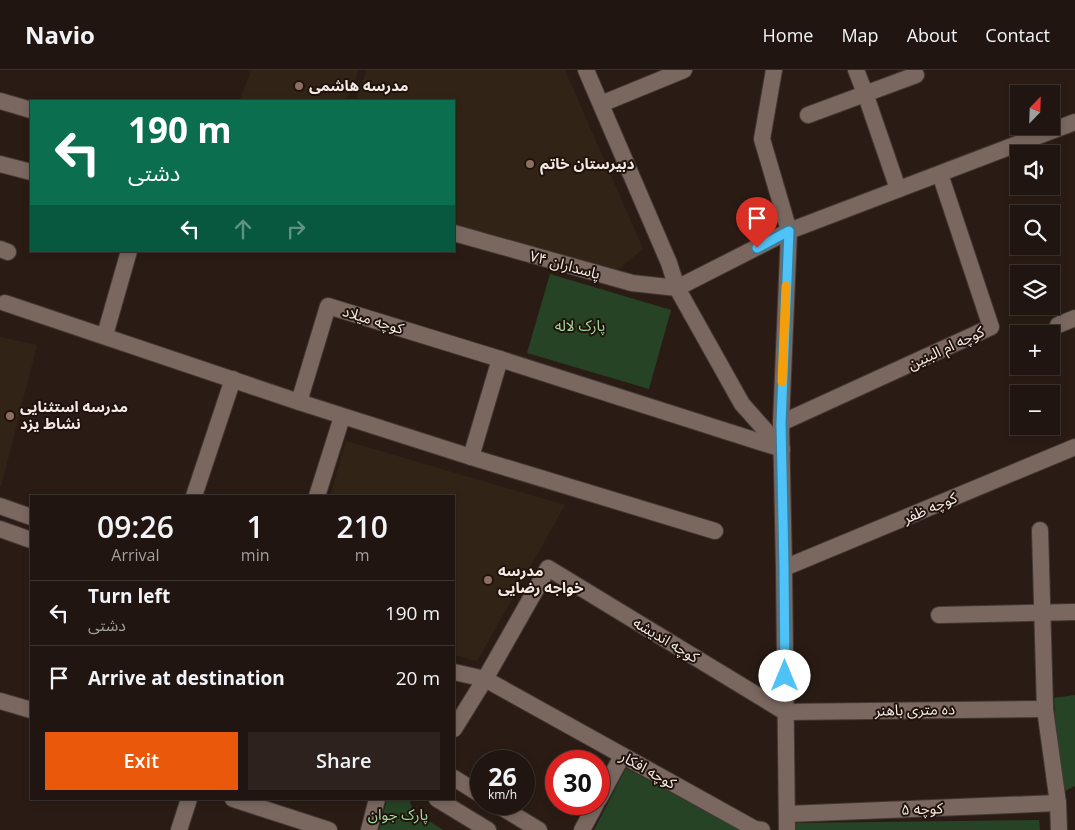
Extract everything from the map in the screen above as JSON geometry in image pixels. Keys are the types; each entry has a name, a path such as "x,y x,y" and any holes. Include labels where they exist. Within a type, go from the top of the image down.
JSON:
{"street":[{"path":"586,70 669,263 677,288 742,404 782,449"},
{"path":"601,104 684,70"},
{"path":"774,70 762,139 789,231 781,423 787,822"},
{"path":"856,70 898,189"},
{"path":"808,115 916,75"},
{"path":"0,100 30,110"},
{"path":"677,288 789,231 1075,122"},
{"path":"0,164 30,172"},
{"name":"کوچه ام البنین","path":"781,423 991,327 940,174"},
{"name":"پاسداران ۷۴","path":"455,233 632,283 677,288"},
{"path":"105,335 129,252"},
{"path":"5,303 233,378 342,417 715,531"},
{"name":"کوچه میلاد","path":"299,402 328,306 782,449"},
{"path":"1060,325 1075,318"},
{"path":"471,457 500,359"},
{"path":"194,495 233,378"},
{"path":"317,495 342,417"},
{"name":"کوچه ظفر","path":"784,568 1075,448"},
{"path":"0,506 30,517"},
{"path":"0,529 30,540"},
{"path":"1040,530 1045,709 1058,803 1059,830"},
{"name":"کوچه اندیشه","path":"484,679 548,568 785,712"},
{"path":"939,615 1075,612"},
{"name":"کوچه افکار","path":"455,672 484,679 755,829 762,830"},
{"path":"455,727 484,679"},
{"path":"0,701 30,710"},
{"name":"ده متری باهنر","path":"785,712 1045,709"},
{"path":"610,778 622,756"},
{"path":"455,779 470,788"},
{"path":"179,830 188,800"},
{"path":"236,800 329,830"},
{"path":"369,830 377,800"},
{"path":"439,800 488,830"},
{"name":"کوچه ۵","path":"787,822 1058,803"},
{"path":"514,815 539,830"},
{"path":"582,830 590,815"}],"shaded area":[{"name":"مدرسه هاشمی","path":"252,70 359,70 346,100 239,100"},
{"name":"دبیرستان خاتم","path":"367,70 565,70 643,249 615,272 455,226 455,100 355,100"},
{"name":"مدرسه استثنایی نشاط یزد","path":"0,337 37,345 1,487 0,486"},
{"name":"مدرسه خواجه رضایی","path":"346,441 565,505 477,661 455,655 455,495 330,495"}],"green space":[{"name":"پارک لاله","path":"550,274 671,310 649,389 527,353"},
{"path":"1075,695 1075,786 1059,794 1054,698"},
{"path":"626,768 740,830 594,830 602,815 610,815 610,799"},
{"name":"پارک جوان","path":"387,800 409,800 413,811 443,830 379,830"},
{"path":"1039,820 1040,830 796,830 796,823"}],"slow traffic":[{"path":"782,382 786,286"}],"place":[{"name":"مدرسه هاشمی","path":"299,86"},
{"name":"دبیرستان خاتم","path":"530,164"},
{"name":"مدرسه استثنایی نشاط یزد","path":"10,416"},
{"name":"مدرسه خواجه رضایی","path":"488,580"}],"route":[{"path":"757,248 789,231 781,423 785,676"}]}
